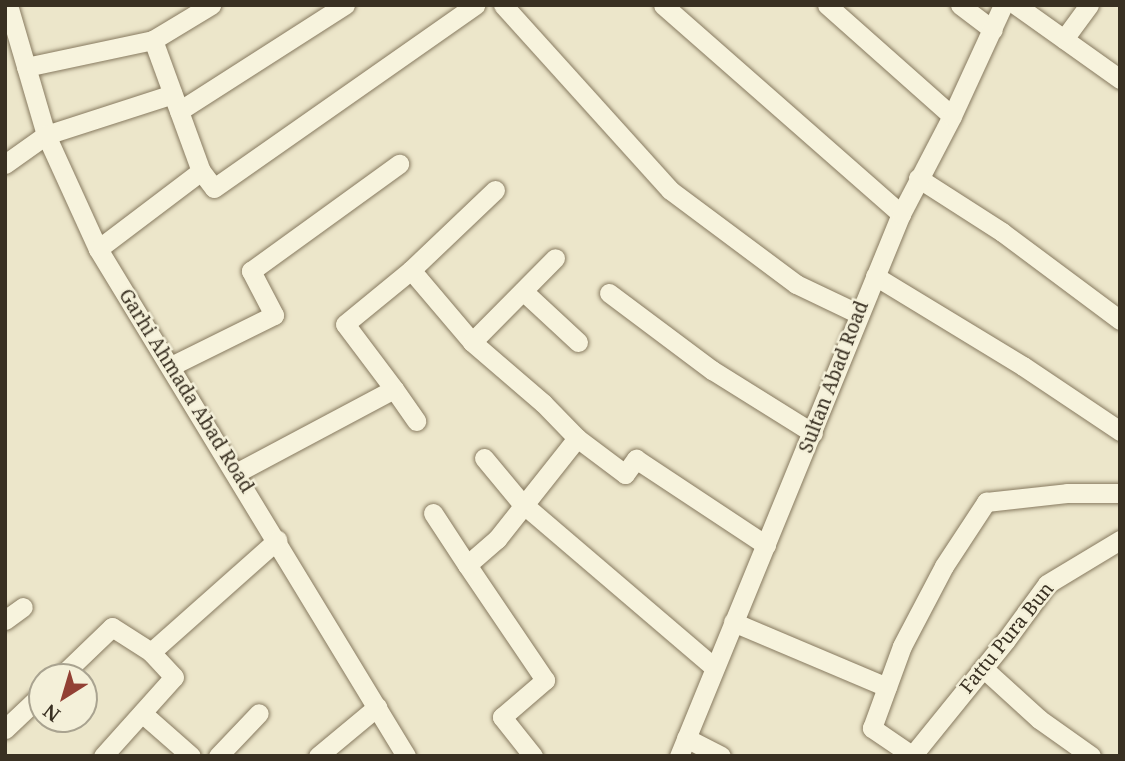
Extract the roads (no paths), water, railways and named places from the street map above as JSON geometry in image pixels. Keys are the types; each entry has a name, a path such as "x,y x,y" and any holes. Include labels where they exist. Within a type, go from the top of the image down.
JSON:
{"street":[{"name":"Garhi Ahmada Abad Road","path":"8,5 46,135 99,248 406,756"},
{"path":"26,68 153,40 211,5"},
{"path":"5,164 46,135 176,102 345,5"},
{"path":"153,40 201,172 214,188 475,5"},
{"path":"503,5 670,190 796,284 859,314"},
{"path":"663,5 901,214"},
{"path":"827,5 952,116"},
{"path":"960,5 993,30"},
{"name":"Sultan Abad Road","path":"683,747 901,214 952,116 1003,5"},
{"path":"1016,5 1119,77"},
{"path":"1064,39 1089,5"},
{"path":"170,366 274,314 251,271 399,164"},
{"path":"99,248 201,172"},
{"path":"918,178 1002,232 1120,320"},
{"path":"416,421 345,324 411,270 495,190"},
{"path":"472,342 555,258"},
{"path":"411,270 472,342 543,403 577,438 625,474 636,459 766,545"},
{"path":"875,276 1023,366 1120,431"},
{"path":"523,290 578,342"},
{"path":"609,293 712,370 813,433"},
{"path":"236,473 394,389"},
{"path":"467,565 497,538 577,438"},
{"path":"484,458 524,505 714,667"},
{"path":"913,756 872,728 902,646 938,577 986,502 1067,493 1120,493"},
{"path":"433,513 545,680 502,717 533,756"},
{"path":"151,652 277,540"},
{"name":"Fattu Pura Bun","path":"913,756 1047,584 1120,540"},
{"path":"5,620 23,607"},
{"path":"733,622 887,687"},
{"path":"75,663 112,627 151,652 174,677 103,756"},
{"path":"983,668 1039,719 1091,756"},
{"path":"5,729 28,707"},
{"path":"318,756 377,707"},
{"path":"142,713 191,756"},
{"path":"218,756 259,713"},
{"path":"683,747 721,756"}]}
